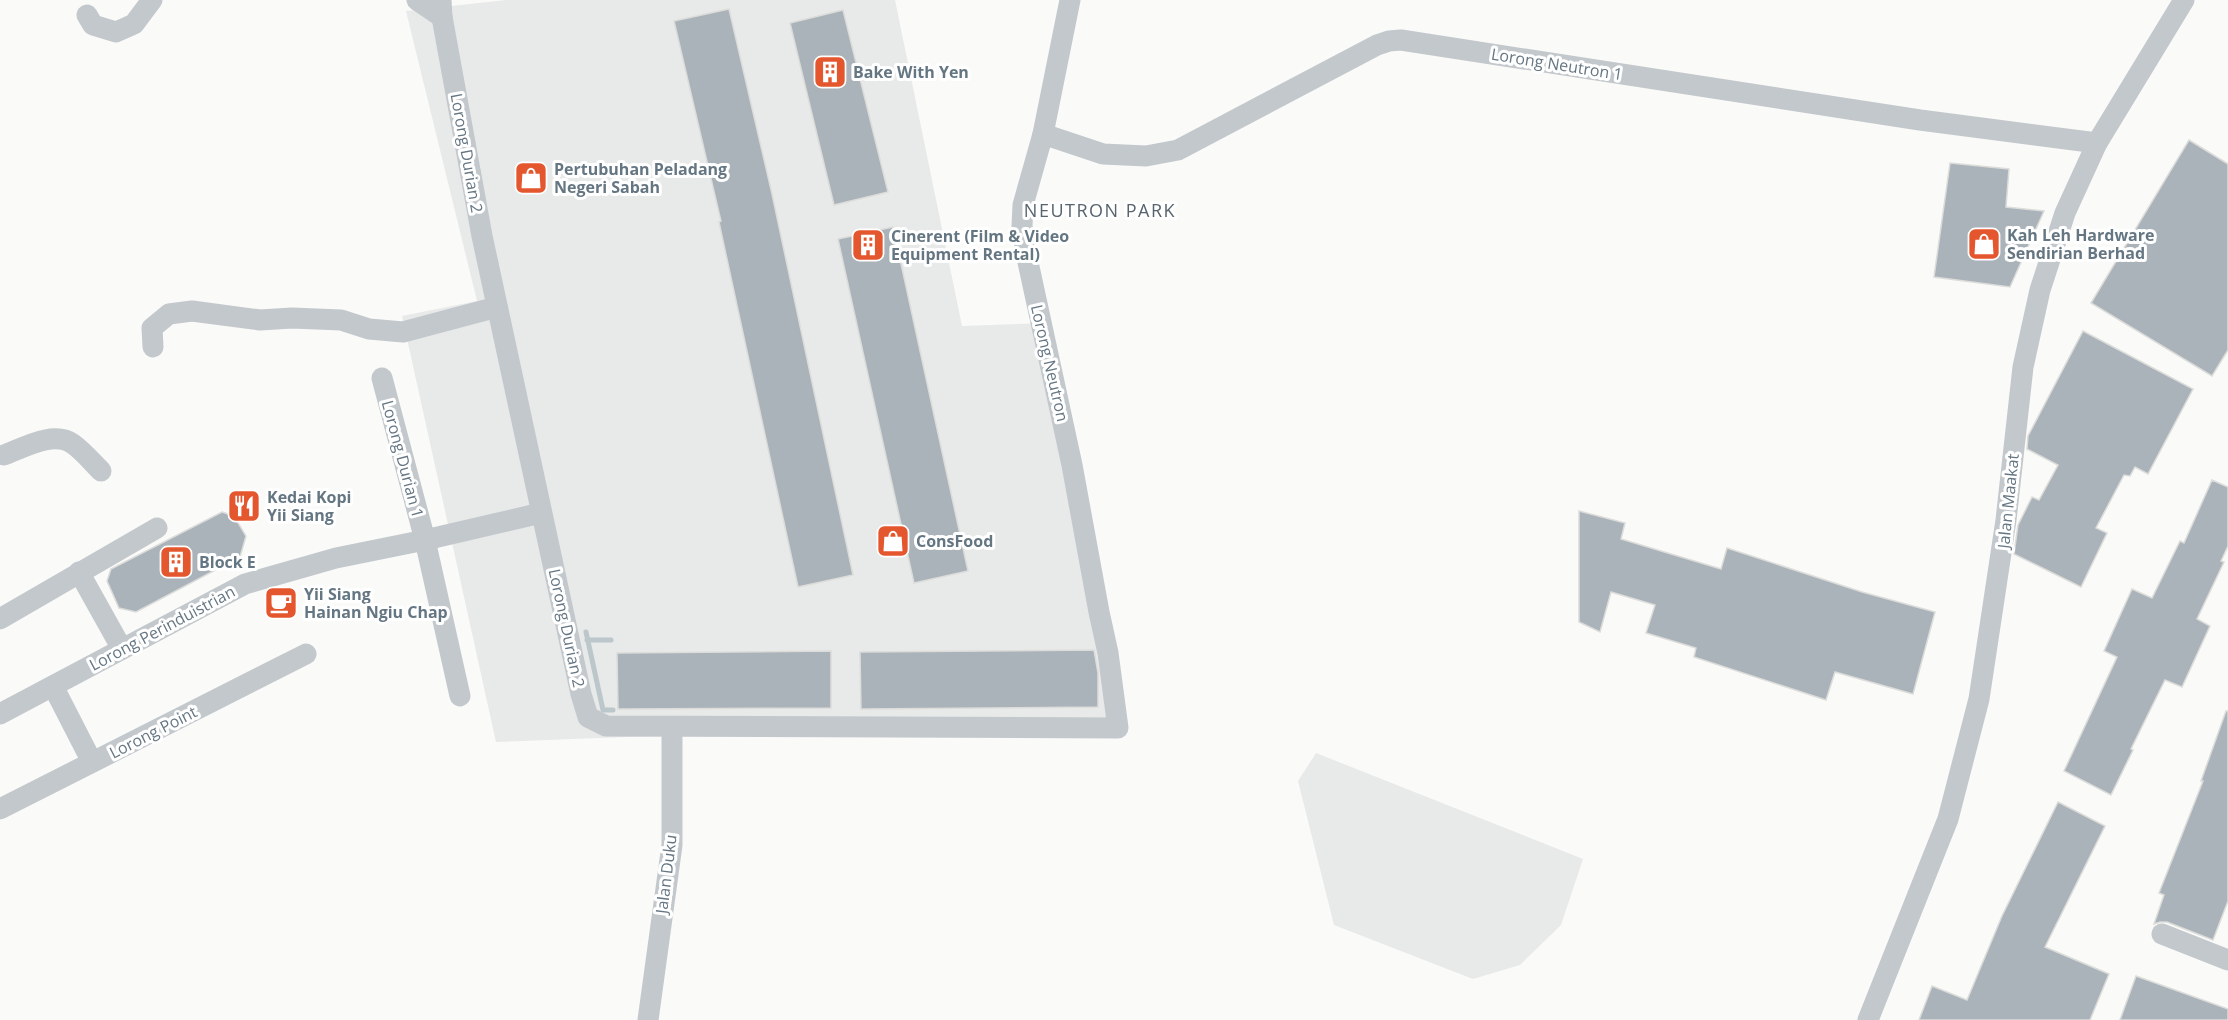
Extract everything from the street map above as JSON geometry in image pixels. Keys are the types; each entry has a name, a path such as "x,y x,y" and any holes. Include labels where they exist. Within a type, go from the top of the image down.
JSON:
{"street":[{"path":"87,15 93,25 116,32 134,24 152,0"},
{"name":"Lorong Durian 2","path":"417,0 442,8 482,236 541,513 588,717 606,726 1118,728"},
{"name":"Lorong Neutron","path":"1070,0 1043,134 1023,204 1024,243 1050,356 1105,635 1118,728"},
{"name":"Jalan Maakat","path":"1868,1020 1948,819 1979,699 1996,597 2027,341 2040,290 2065,213 2097,143 2184,0"},
{"name":"Lorong Neutron 1","path":"1043,134 1102,154 1146,156 1178,150 1377,45 1389,40 1401,40 1920,120 2097,143"},
{"path":"153,347 152,328 169,314 192,311 260,320 292,318 341,320 369,329 403,332 497,308"},
{"name":"Lorong Durian 1","path":"382,378 425,540 460,696"},
{"path":"1,454 57,438 75,445 100,471"},
{"name":"Lorong Perinduistrian","path":"0,714 245,584 336,558 541,513"},
{"path":"0,619 158,528"},
{"path":"79,572 122,649"},
{"name":"Lorong Point","path":"0,809 306,654"},
{"path":"53,686 92,762"},
{"name":"Jalan Duku","path":"648,1020 672,845 672,727"},
{"path":"2162,934 2228,960"}],"shaded area":[{"path":"506,0 895,0 962,326 1048,323 1127,718 496,742 402,316 477,301 406,11"},
{"path":"1316,753 1583,859 1561,925 1520,965 1473,979 1334,925 1298,781"}],"building":[{"path":"729,9 772,194 853,575 798,587 719,222 721,221 674,21"},
{"path":"843,10 888,192 834,205 790,23"},
{"path":"2189,140 2228,164 2228,350 2212,376 2091,303"},
{"name":"Kah Leh Hardware Sendirian Berhad","path":"1950,163 2009,169 2006,207 2044,211 2010,287 1934,277"},
{"path":"893,227 968,571 914,583 838,239"},
{"path":"2083,331 2193,389 2148,474 2135,467 2130,476 2124,475 2096,528 2107,533 2081,587 2014,554 2018,525 2032,497 2039,500 2058,465 2027,449 2028,436"},
{"path":"2212,480 2228,487 2228,546 2221,561 2224,562 2197,619 2210,626 2182,687 2165,680 2111,795 2064,771 2117,657 2104,651 2132,589 2152,598 2180,541 2184,543"},
{"path":"1579,511 1625,523 1621,539 1721,569 1727,548 1862,592 1935,612 1913,694 1835,672 1826,700 1694,657 1696,648 1646,633 1655,605 1611,592 1600,632 1579,622"},
{"name":"Block E","path":"222,512 234,516 246,536 240,557 136,612 119,608 107,581 111,569"},
{"path":"1094,650 1098,673 1098,707 861,709 860,652"},
{"path":"831,651 831,708 618,709 617,653"},
{"path":"2226,711 2228,711 2228,901 2213,940 2167,922 2154,924 2164,895 2159,893 2203,781 2201,781"},
{"path":"2058,802 2105,826 2045,947 2109,974 2090,1020 1919,1020 1932,986 1967,1000 2002,916"},
{"path":"2136,976 2228,1009 2228,1020 2120,1020"}],"waterway":[{"path":"586,632 603,710 613,710"},
{"path":"587,640 611,640"}],"place":[{"name":"Bake With Yen","path":"830,72"},
{"name":"Pertubuhan Peladang Negeri Sabah","path":"531,178"},
{"name":"Kah Leh Hardware Sendirian Berhad","path":"1984,244"},
{"name":"Cinerent (Film & Video Equipment Rental)","path":"868,245"},
{"name":"Kedai Kopi Yii Siang","path":"244,506"},
{"name":"ConsFood","path":"893,541"},
{"name":"Block E","path":"176,562"},
{"name":"Yii Siang Hainan Ngiu Chap","path":"281,603"}],"district":[{"name":"NEUTRON PARK","path":"1100,211"}]}
